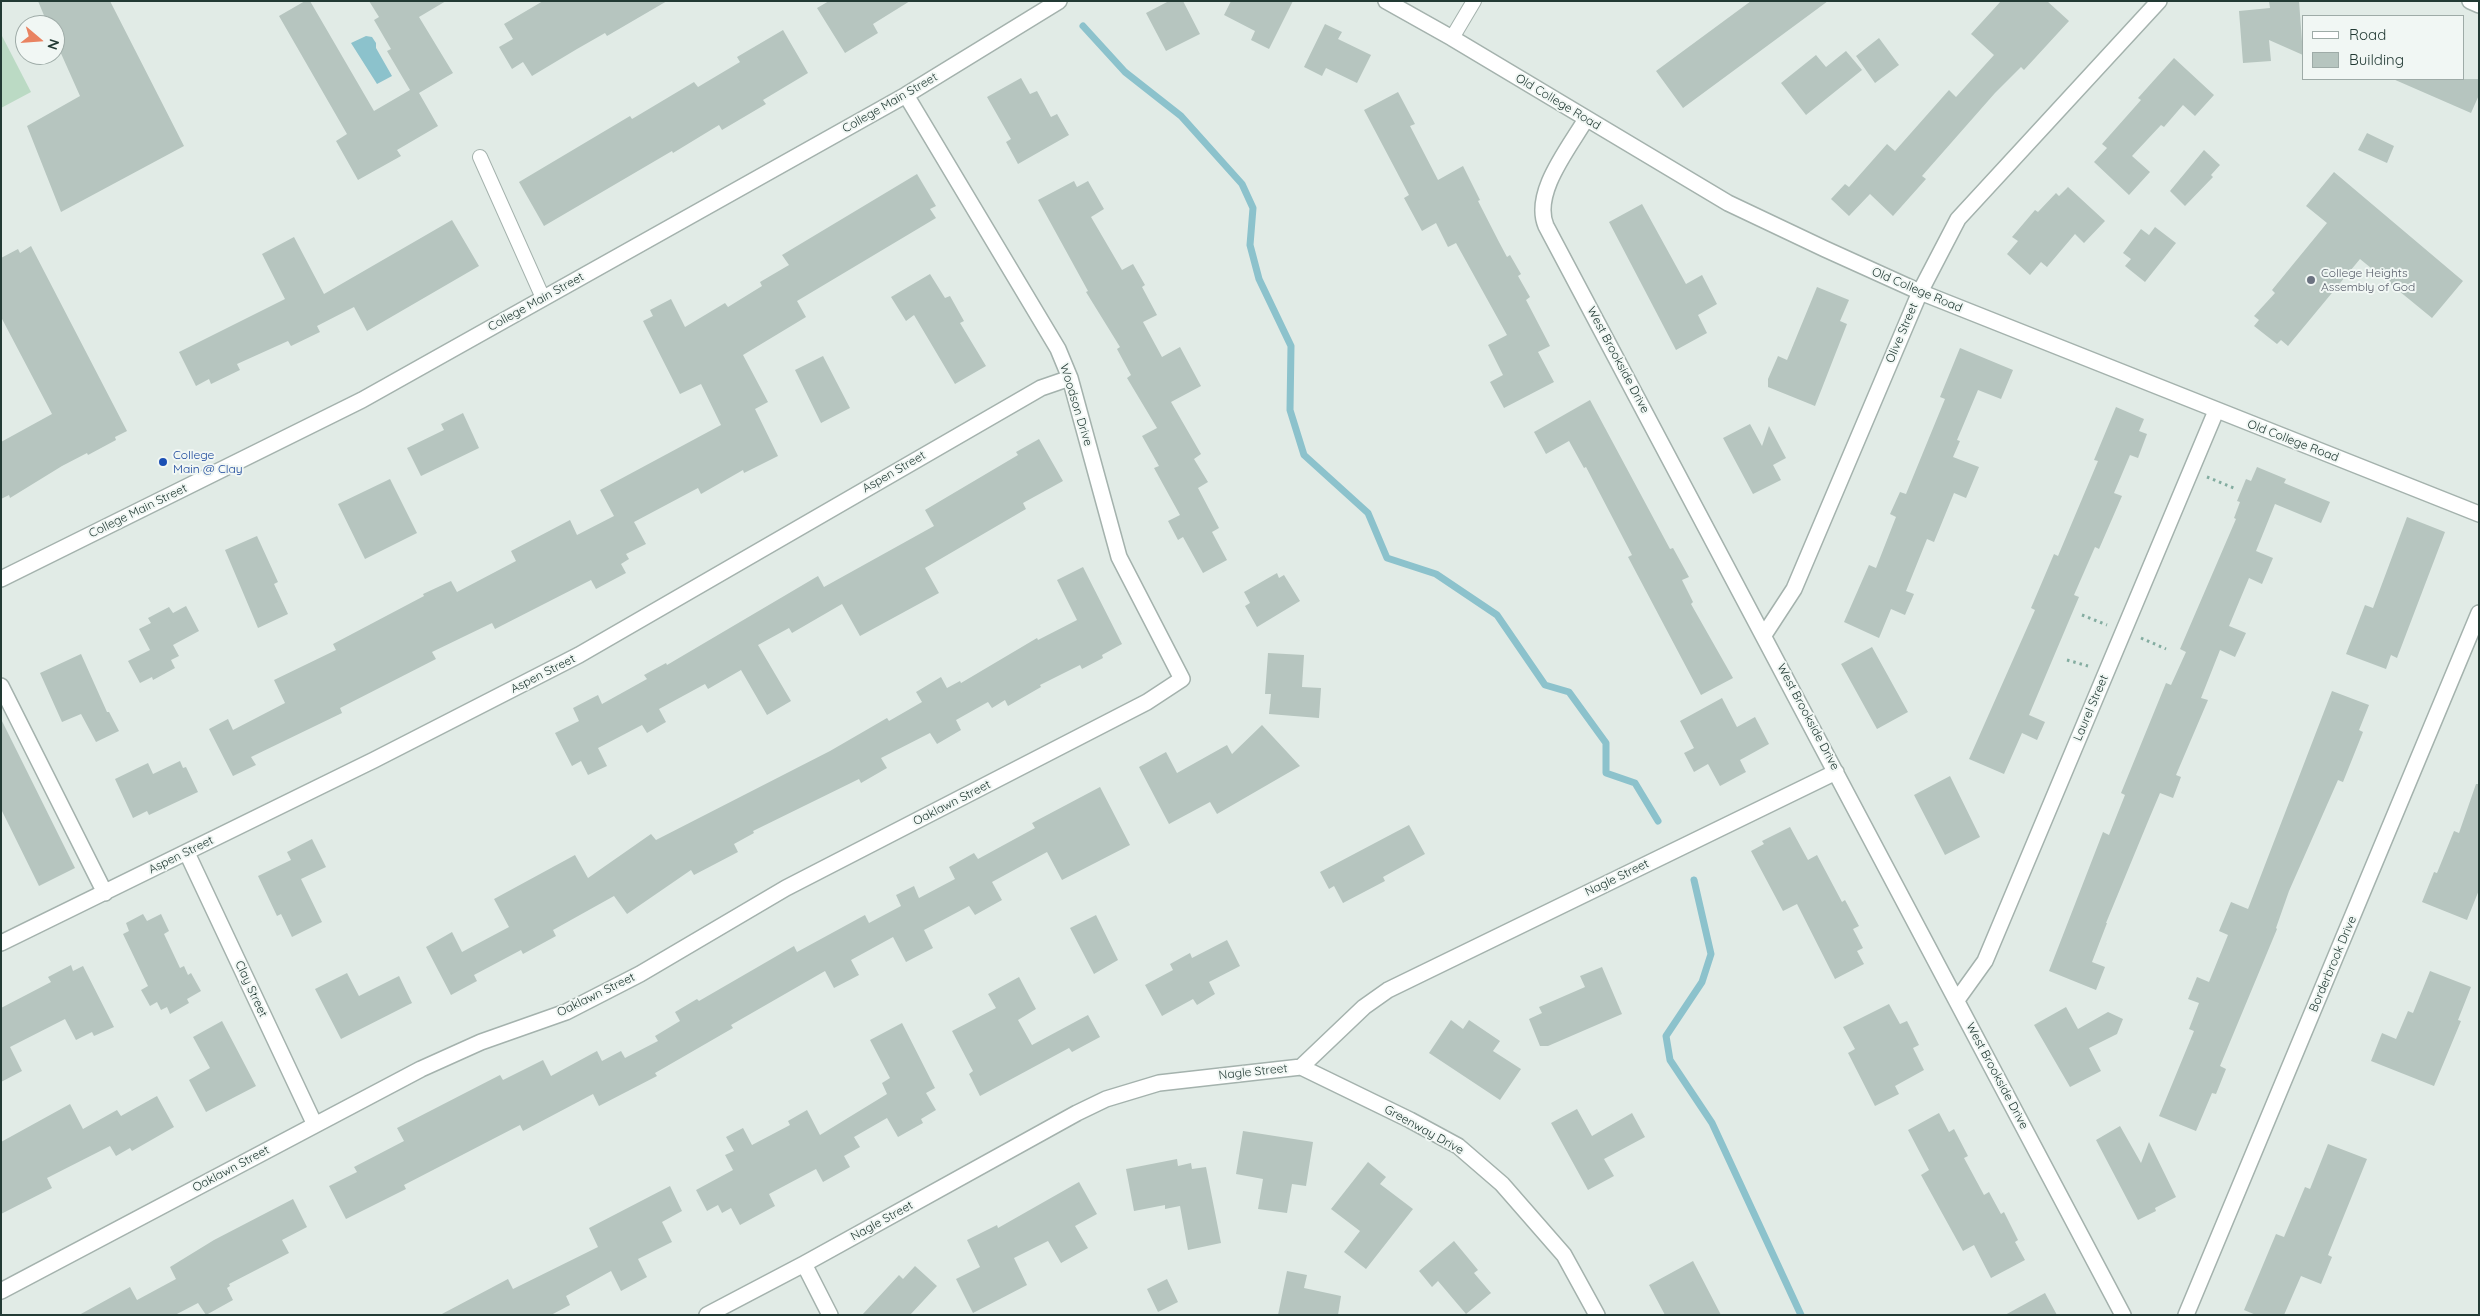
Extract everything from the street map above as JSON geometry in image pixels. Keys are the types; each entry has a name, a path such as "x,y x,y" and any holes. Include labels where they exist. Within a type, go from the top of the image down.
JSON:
{"street":[{"name":"College Main Street","path":"1,579 362,400 906,96 1059,1"},
{"name":"Old College Road","path":"1386,1 1452,38 1728,203 1920,292 2479,514"},
{"name":"Olive Street","path":"1764,635 1794,589 1920,292 1958,219 2159,1"},
{"path":"2470,1 2479,5"},
{"name":"Woodson Drive","path":"906,96 1058,349 1070,378 1119,557 1182,680"},
{"name":"West Brookside Drive","path":"1586,119 1547,185 1542,202 1543,217 2123,1315"},
{"name":"Aspen Street","path":"1,943 374,760 579,655 1041,388 1070,378"},
{"name":"Laurel Street","path":"1957,1000 1985,961 2216,410"},
{"name":"Borderbrook Drive","path":"2186,1315 2479,613"},
{"name":"Oaklawn Street","path":"1,1292 421,1069 481,1042 566,1012 640,974 786,888 1147,702 1182,680"},
{"path":"1,686 105,892"},
{"name":"Nagle Street","path":"707,1315 804,1264 1077,1113 1106,1100 1159,1083 1301,1067 1346,1022 1388,990 1836,772"},
{"name":"Clay Street","path":"187,853 315,1125"},
{"name":"Greenway Drive","path":"1301,1067 1410,1120 1458,1146 1502,1184 1564,1255 1597,1315"},
{"path":"804,1264 830,1315"}],"lane":[{"path":"1452,38 1474,1"},
{"path":"480,157 543,298"}],"path":[{"path":"2190,470 2236,489"}],"green space":[{"path":"1,37 31,92 1,108"}],"water":[{"path":"366,36 372,37 376,43 376,48 392,76 377,84 351,43"}],"building":[{"path":"38,1 110,1 184,146 61,212 27,126 80,96 65,62 65,15 44,15"},
{"path":"305,1 310,1 374,111 410,90 387,51 391,49 374,20 379,17 369,1 446,1 419,17 453,73 419,93 438,126 397,150 401,156 358,180 336,141 347,134 279,16"},
{"path":"543,1 667,1 607,36 605,33 532,76 523,62 512,69 499,47 513,39 504,24"},
{"path":"829,1 910,1 873,24 878,33 845,53 817,8"},
{"path":"1169,1 1183,1 1200,34 1166,51 1146,13"},
{"path":"1231,1 1293,1 1269,49 1251,40 1255,31 1224,15"},
{"path":"1751,1 1828,1 1683,108 1656,71"},
{"path":"2001,1 2047,1 2069,21 2024,70 2021,67 1995,93 1922,176 1926,179 1893,216 1870,194 1849,216 1831,199 1845,184 1849,187 1887,144 1895,151 1949,90 1956,97 1994,55 1971,34"},
{"path":"2269,1 2299,1 2302,55 2269,40 2271,61 2243,63 2239,11 2270,8"},
{"path":"1325,24 1342,32 1338,39 1371,55 1357,83 1326,68 1322,76 1304,67"},
{"path":"783,30 808,73 763,100 766,104 722,130 719,125 544,226 519,182 630,116 632,119 694,82 698,87 740,62 737,57"},
{"path":"1879,38 1899,65 1875,83 1856,56"},
{"path":"1846,51 1862,70 1806,115 1781,83 1816,55 1826,67"},
{"path":"2174,58 2214,95 2195,116 2183,105 2164,127 2161,125 2132,156 2150,172 2129,195 2094,162 2107,148 2102,144 2141,100 2138,98"},
{"path":"1021,78 1030,94 1037,91 1051,117 1057,114 1069,135 1018,164 1006,142 1011,139 987,97"},
{"path":"2479,79 2479,95 2471,113 2395,80"},
{"path":"1398,92 1415,124 1410,126 1438,180 1463,166 1480,200 1478,201 1507,257 1510,255 1521,274 1518,276 1530,297 1526,300 1550,346 1538,352 1554,382 1504,408 1490,382 1503,375 1488,345 1507,335 1456,243 1448,247 1436,223 1422,231 1404,198 1409,195 1364,110"},
{"path":"2367,133 2394,146 2387,163 2358,150"},
{"path":"2204,150 2220,165 2211,175 2213,177 2185,206 2170,191"},
{"name":"College Heights Assembly of God","path":"2334,172 2463,281 2432,318 2360,259 2288,346 2281,340 2277,344 2254,326 2259,320 2254,316 2275,293 2272,290 2327,223 2306,206"},
{"path":"917,174 936,206 930,209 936,218 797,301 806,317 743,355 768,402 755,409 778,456 744,473 743,470 701,494 698,488 634,522 646,544 626,554 629,559 621,564 626,573 596,589 591,580 495,629 492,623 432,652 436,659 340,708 342,713 251,757 256,765 233,776 209,729 228,719 233,730 285,703 274,680 336,650 333,644 424,596 423,594 451,581 457,592 516,561 511,551 570,520 577,535 614,516 600,490 721,425 701,384 680,394 643,321 653,316 650,310 671,299 685,327 725,303 728,307 762,286 760,282 789,265 782,255"},
{"path":"1074,181 1077,187 1088,181 1104,209 1091,217 1122,270 1133,264 1145,285 1142,287 1157,315 1143,322 1162,357 1180,347 1201,386 1171,402 1201,454 1194,459 1208,482 1198,488 1219,528 1212,532 1227,560 1203,573 1183,537 1178,540 1168,521 1180,515 1154,468 1159,466 1142,436 1157,428 1127,378 1131,375 1117,349 1120,347 1086,292 1088,291 1038,200"},
{"path":"2068,187 2105,221 2084,243 2075,234 2047,267 2041,262 2030,275 2007,254 2018,241 2012,237 2035,210 2038,212 2056,193 2059,196"},
{"path":"1642,204 1686,284 1702,275 1717,304 1698,315 1707,333 1676,350 1609,222"},
{"path":"452,220 479,266 367,331 354,307 317,326 320,332 291,346 288,341 237,364 240,370 211,384 209,379 196,386 179,352 285,299 262,254 294,237 324,294"},
{"path":"2155,227 2176,243 2145,282 2125,266 2131,259 2123,253 2141,229 2149,235"},
{"path":"31,246 127,431 115,437 116,440 62,466 10,498 9,495 1,499 1,442 52,414 1,317 1,258 18,249 20,253"},
{"path":"930,274 945,298 950,296 964,321 960,323 986,366 955,384 914,315 906,321 891,297"},
{"path":"1817,287 1849,300 1840,321 1847,324 1815,406 1768,387 1768,379 1778,356 1787,360"},
{"path":"1960,348 2013,370 2001,399 1978,390 1957,440 1960,441 1953,457 1979,467 1966,498 1954,493 1934,542 1927,539 1906,591 1914,594 1905,615 1891,609 1879,638 1844,622 1869,565 1876,568 1896,517 1890,514 1900,492 1906,494 1945,399 1940,397"},
{"path":"823,356 850,408 821,423 795,370"},
{"path":"1590,400 1670,549 1673,548 1689,577 1682,580 1693,602 1691,604 1733,678 1701,695 1628,557 1632,555 1586,467 1584,468 1569,441 1546,454 1534,432"},
{"path":"2116,407 2144,419 2139,431 2147,434 2138,458 2130,455 2114,493 2122,496 2099,549 2095,547 2074,595 2079,597 2029,715 2045,722 2037,740 2022,733 2004,774 1969,759 2035,610 2031,608 2054,554 2058,556 2098,461 2094,460"},
{"path":"463,413 479,448 421,476 407,448 444,430 441,424"},
{"path":"1750,424 1762,446 1769,426 1786,458 1773,465 1781,480 1753,494 1723,438"},
{"path":"1039,439 1063,481 1023,503 1026,509 925,568 939,593 860,636 842,604 792,633 789,628 758,645 791,701 767,715 741,670 708,689 705,684 659,709 666,722 647,733 642,725 598,748 607,766 588,775 581,761 572,766 555,733 579,721 573,708 598,695 602,704 647,679 644,675 666,663 667,665 818,576 824,587 934,526 925,510 1018,455 1016,452"},
{"path":"2257,467 2286,479 2284,483 2330,502 2321,523 2275,504 2256,551 2273,558 2262,584 2249,578 2229,626 2246,633 2235,657 2220,650 2201,698 2208,700 2176,775 2181,777 2173,798 2160,793 2106,923 2092,962 2105,967 2096,990 2049,971 2103,832 2109,835 2125,795 2121,793 2166,683 2171,685 2186,652 2180,649 2236,519 2234,518 2240,502 2237,501 2246,479 2251,481"},
{"path":"390,479 417,533 365,559 338,504"},
{"path":"2407,517 2445,532 2397,658 2391,655 2386,669 2346,654 2365,605 2373,608"},
{"path":"257,536 278,582 274,584 288,614 258,628 225,550"},
{"path":"1083,567 1122,644 1102,655 1103,658 1082,669 1080,665 1040,685 1041,687 1008,706 1005,700 992,708 988,702 956,720 961,730 937,744 930,733 881,758 887,768 861,783 859,779 753,831 754,833 734,844 738,852 694,875 691,870 627,914 614,896 553,930 556,936 523,954 521,950 474,975 477,981 451,995 426,947 452,932 462,952 509,927 494,899 575,855 588,878 651,834 656,840 830,751 887,718 889,721 922,702 916,692 941,677 947,688 960,681 961,683 1037,638 1038,640 1077,620 1057,580"},
{"path":"1277,573 1279,578 1284,575 1300,601 1257,627 1245,606 1250,603 1244,592"},
{"path":"186,606 199,631 173,645 179,656 171,660 175,668 153,680 152,677 140,683 128,661 150,650 139,629 151,623 148,618 169,607 173,613"},
{"path":"1872,647 1908,712 1877,729 1841,664"},
{"path":"1268,653 1304,655 1302,687 1321,688 1319,718 1269,714 1271,694 1265,694"},
{"path":"81,654 107,712 109,712 119,731 96,742 81,714 62,722 40,673"},
{"path":"2332,691 2369,705 2359,730 2363,732 2343,782 2338,780 2289,891 2277,929 2220,1066 2226,1069 2216,1094 2212,1093 2196,1131 2159,1116 2194,1031 2189,1029 2199,1003 2188,999 2197,977 2209,982 2228,935 2219,931 2231,902 2248,909"},
{"path":"1722,698 1737,727 1755,717 1769,744 1740,760 1746,772 1720,786 1708,764 1694,772 1684,753 1694,748 1680,721"},
{"path":"1,719 75,868 39,886 1,809"},
{"path":"1262,725 1300,766 1217,814 1210,802 1169,824 1139,767 1166,752 1177,773 1227,745 1232,754"},
{"path":"180,761 183,768 186,767 198,792 149,815 147,811 133,818 115,779 148,763 153,774"},
{"path":"1950,776 1980,837 1945,855 1914,795"},
{"path":"2476,784 2479,784 2479,890 2467,920 2422,902 2434,872 2437,873 2454,831 2459,833"},
{"path":"1100,787 1130,845 1062,880 1047,852 992,882 1002,900 975,915 969,906 924,930 933,948 906,962 893,937 851,960 859,975 834,988 825,971 731,1025 733,1028 655,1073 657,1076 599,1106 593,1094 523,1131 520,1125 404,1185 406,1189 346,1219 329,1186 357,1172 354,1167 404,1141 397,1128 500,1075 503,1080 543,1060 551,1076 597,1051 602,1061 621,1051 625,1058 658,1041 655,1036 680,1021 675,1012 697,999 699,1001 794,946 797,952 865,915 869,923 901,906 896,895 914,886 919,898 955,879 949,867 974,853 978,859 1035,828 1032,823"},
{"path":"1409,825 1425,854 1383,877 1385,881 1343,903 1334,886 1329,889 1320,872"},
{"path":"1790,827 1808,860 1817,855 1842,902 1845,900 1859,926 1853,929 1863,948 1857,951 1864,964 1835,979 1797,904 1783,911 1751,851 1764,844 1762,841"},
{"path":"312,839 326,867 301,879 322,922 292,937 281,914 277,916 258,876 291,860 287,852"},
{"path":"143,914 147,921 161,914 169,931 164,934 180,968 184,966 188,975 191,973 201,991 187,999 189,1003 170,1014 167,1007 161,1010 157,1002 150,1006 141,990 148,986 123,934 129,931 126,923"},
{"path":"1096,915 1118,960 1094,974 1070,928"},
{"path":"1227,940 1240,966 1209,982 1215,994 1197,1005 1193,999 1162,1016 1145,985 1173,970 1170,964 1190,953 1192,958"},
{"path":"71,965 73,971 83,966 114,1027 94,1036 92,1032 76,1040 65,1019 10,1047 22,1071 1,1082 1,1008 51,982 48,977"},
{"path":"1602,967 1622,1014 1548,1046 1540,1046 1529,1019 1542,1013 1539,1007 1585,987 1580,976"},
{"path":"2430,971 2471,987 2458,1020 2461,1021 2434,1086 2371,1061 2382,1033 2396,1039 2408,1011 2413,1013"},
{"path":"347,973 359,996 399,976 412,1003 341,1039 315,989"},
{"path":"1019,977 1036,1009 1018,1020 1032,1045 1088,1015 1100,1037 1072,1052 1069,1048 980,1096 969,1074 973,1071 952,1031 996,1008 988,994"},
{"path":"1889,1004 1900,1024 1907,1021 1919,1045 1913,1048 1924,1070 1895,1086 1899,1094 1875,1106 1848,1053 1855,1049 1843,1027"},
{"path":"2066,1007 2078,1029 2108,1012 2123,1019 2117,1034 2089,1048 2101,1071 2070,1087 2034,1025"},
{"path":"1451,1020 1463,1029 1469,1020 1500,1041 1493,1051 1521,1069 1500,1100 1429,1053"},
{"path":"222,1021 256,1086 206,1112 189,1080 210,1068 193,1037"},
{"path":"902,1023 935,1088 926,1093 936,1110 921,1119 923,1123 898,1137 887,1118 854,1137 860,1147 844,1156 850,1167 823,1182 816,1169 769,1194 775,1206 740,1225 731,1208 722,1213 718,1205 707,1211 696,1190 733,1170 725,1155 734,1151 726,1137 743,1128 752,1145 790,1125 788,1121 807,1110 820,1135 887,1094 882,1083 890,1078 870,1040"},
{"path":"157,1096 174,1127 132,1151 130,1148 116,1156 110,1146 47,1178 52,1188 1,1214 1,1142 70,1104 83,1129 117,1110 121,1116"},
{"path":"1577,1109 1592,1136 1632,1113 1645,1137 1604,1159 1614,1176 1588,1190 1551,1123"},
{"path":"1939,1113 1949,1132 1954,1129 1968,1156 1964,1158 1984,1195 1989,1192 2001,1214 2004,1212 2018,1240 2015,1242 2025,1260 1991,1278 1974,1245 1963,1251 1921,1175 1929,1170 1908,1130"},
{"path":"2120,1126 2141,1163 2149,1142 2176,1197 2155,1208 2156,1211 2138,1220 2096,1140"},
{"path":"1243,1131 1313,1142 1306,1186 1292,1184 1287,1213 1258,1209 1263,1179 1236,1174"},
{"path":"2328,1144 2367,1159 2328,1255 2332,1257 2321,1284 2301,1276 2284,1315 2256,1315 2244,1310 2276,1234 2284,1237 2305,1187 2310,1189"},
{"path":"1177,1159 1178,1166 1191,1163 1192,1169 1206,1167 1221,1243 1188,1250 1180,1206 1165,1209 1165,1205 1134,1211 1126,1169"},
{"path":"1368,1162 1386,1177 1380,1184 1413,1209 1366,1269 1344,1252 1360,1231 1331,1209"},
{"path":"1079,1182 1097,1214 1075,1226 1088,1248 1061,1263 1048,1241 1014,1258 1027,1285 973,1313 956,1279 980,1267 967,1240 997,1225 998,1228"},
{"path":"670,1186 682,1211 662,1222 672,1242 638,1259 647,1277 621,1291 611,1271 566,1296 570,1305 551,1315 440,1315 508,1279 513,1289 598,1247 589,1228"},
{"path":"293,1199 307,1227 282,1240 289,1253 229,1284 230,1286 227,1288 233,1300 206,1315 198,1303 175,1315 79,1315 130,1287 137,1300 176,1279 170,1267 214,1240"},
{"path":"1454,1241 1478,1270 1474,1273 1491,1293 1466,1314 1438,1281 1432,1287 1419,1271"},
{"path":"1693,1261 1721,1315 1665,1315 1649,1285"},
{"path":"915,1266 937,1286 910,1315 862,1315 899,1275 903,1279"},
{"path":"1287,1271 1307,1275 1304,1288 1341,1296 1338,1315 1278,1315"},
{"path":"1167,1279 1178,1302 1158,1312 1147,1289"},
{"path":"2045,1293 2057,1315 2005,1315"}],"waterway":[{"path":"1083,26 1125,72 1181,116 1242,184 1253,208 1250,245 1259,279 1291,346 1290,410 1304,455 1368,513 1387,558 1436,574 1497,615 1545,685 1569,692 1606,743 1606,773 1635,783 1658,821"},
{"path":"1694,880 1711,954 1702,982 1666,1036 1670,1060 1712,1123 1801,1315"}],"place":[{"name":"College Heights Assembly of God","path":"2311,280"},
{"name":"College Main @ Clay","path":"163,462"}]}
